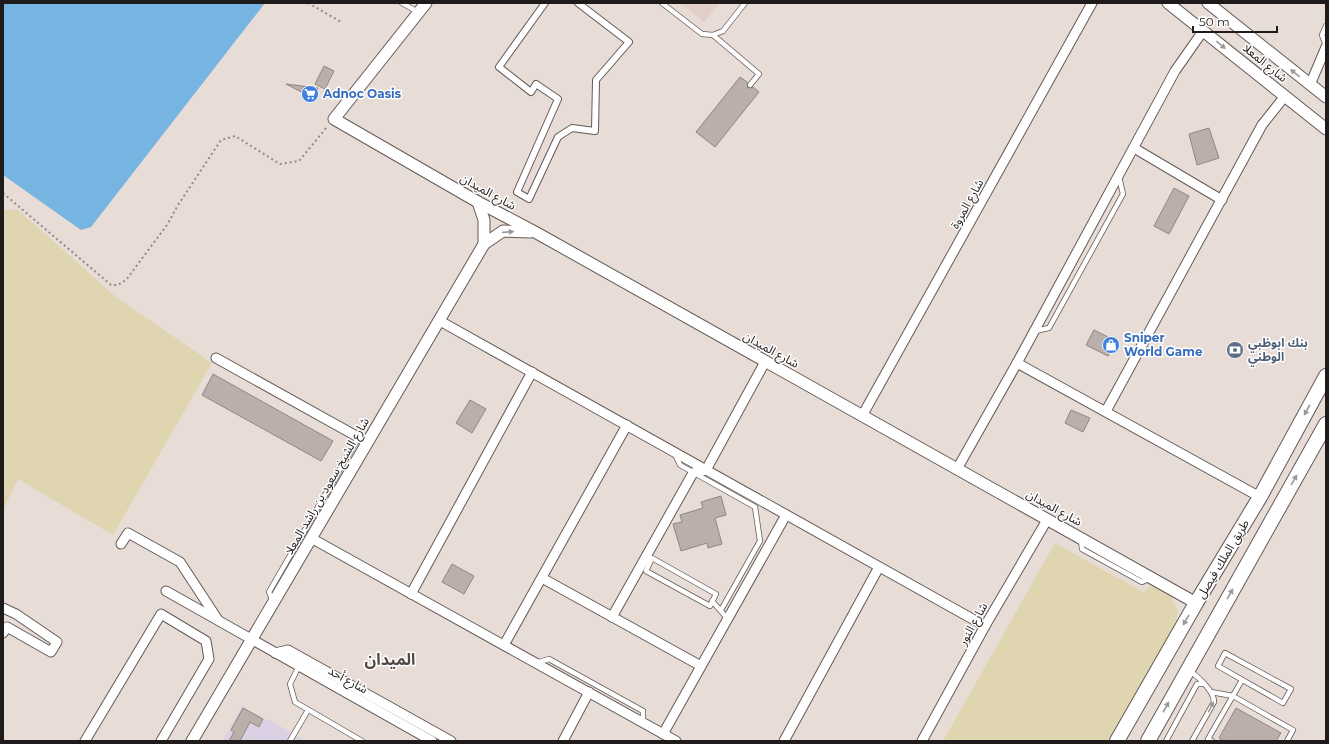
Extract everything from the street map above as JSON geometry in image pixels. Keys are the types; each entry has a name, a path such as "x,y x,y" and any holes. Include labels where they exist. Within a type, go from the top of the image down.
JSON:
{"main road":[{"name":"طريق الملك فيصل","path":"1117,741 1196,603 1260,497 1326,376"},
{"name":"طريق الملك فيصل","path":"1148,741 1187,669 1326,424"}],"street":[{"path":"334,119 426,3"},
{"path":"545,3 499,67 531,92 536,84 558,99 517,192 528,198 558,137 572,128 595,131 596,80 629,42 578,3"},
{"name":"شارع المروة","path":"862,416 1092,3"},
{"name":"شارع المعلا","path":"1168,3 1326,129"},
{"name":"شارع المعلا","path":"1208,3 1326,97"},
{"path":"957,469 1035,331 1175,71 1203,31"},
{"path":"1310,85 1326,46"},
{"path":"1106,411 1262,125 1285,96"},
{"name":"شارع الميدان","path":"334,119 478,202 535,232 1196,603"},
{"path":"1134,148 1222,200"},
{"path":"478,202 484,220 484,244"},
{"name":"شارع الشيخ سعود بن راشد المعلا","path":"192,741 311,538 362,440 440,320 484,244 503,230 535,232"},
{"path":"440,320 985,626"},
{"path":"216,358 362,440"},
{"path":"612,617 693,473 706,470 765,362"},
{"path":"1017,363 1260,497"},
{"path":"411,594 532,372"},
{"path":"504,644 627,425"},
{"path":"662,734 786,515"},
{"name":"شارع النور","path":"922,741 985,626 1047,520"},
{"path":"121,544 128,533 180,562 219,621"},
{"path":"311,538 676,741"},
{"path":"784,741 879,567"},
{"path":"542,578 700,666"},
{"name":"شارع أحد","path":"166,591 299,666 419,738 432,741"},
{"path":"3,608 16,614 57,642 51,652 7,626 3,633"},
{"path":"85,741 161,614 206,641 209,659 161,741"},
{"path":"275,653 288,650 451,741"},
{"path":"562,741 589,692"}],"lane":[{"path":"402,3 418,12"},
{"path":"662,3 702,34 713,35 723,32 745,3"},
{"path":"1326,26 1322,35 1326,46"},
{"path":"713,35 758,74 750,85"},
{"path":"274,603 269,592 362,440"},
{"path":"673,451 680,465 755,507 760,541 721,610"},
{"path":"652,558 716,594 712,601 710,606 646,571 652,558"},
{"path":"712,601 727,618"},
{"path":"1225,653 1291,689 1283,703 1242,680 1218,666 1225,653"},
{"path":"536,663 549,659 643,711 643,722"},
{"path":"299,666 290,684 295,702 362,741"},
{"path":"1187,669 1211,692 1233,696 1293,730 1287,741"},
{"path":"1212,741 1208,739 1242,680"},
{"path":"1166,741 1197,684 1202,684"},
{"path":"1192,741 1214,702 1211,692"},
{"path":"290,741 308,710"}],"path":[{"path":"308,3 341,22"},
{"path":"3,193 111,285 118,285 126,280 167,225 178,205 221,140 235,136 280,164 300,161 334,119"}],"shaded area":[{"path":"680,3 720,3 704,22"},
{"path":"242,706 263,719 270,720 305,741 223,741"}],"sand":[{"path":"3,210 18,210 116,297 212,363 113,535 18,479 3,510"},
{"path":"1055,543 1143,592 1154,584 1169,593 1178,611 1174,629 1110,741 943,741"}],"water":[{"path":"3,3 265,3 91,227 81,230 3,175"}],"building":[{"path":"324,66 334,71 325,89 315,84"},
{"path":"740,77 747,82 748,88 753,87 759,92 715,147 696,132"},
{"name":"Adnoc Oasis","path":"286,84 318,88 313,98"},
{"path":"1209,128 1219,158 1197,165 1189,134"},
{"path":"1174,188 1189,196 1169,234 1154,226"},
{"path":"1094,330 1116,341 1108,356 1086,345"},
{"path":"213,374 333,441 321,461 202,395"},
{"path":"470,400 486,409 472,433 456,423"},
{"path":"1071,410 1090,418 1083,432 1065,423"},
{"path":"721,496 726,515 715,518 722,544 708,548 707,543 681,551 673,524 682,522 680,515 703,508 701,502"},
{"path":"452,564 474,576 464,594 442,582"},
{"path":"243,708 263,719 259,727 250,722 240,741 229,741 234,732 231,730"},
{"path":"1236,708 1281,733 1276,741 1224,741 1219,738"}],"place":[{"name":"Adnoc Oasis","path":"310,94"},
{"name":"Sniper World Game","path":"1111,345"},
{"name":"بنك ابوظبي الوطني","path":"1235,350"}],"district":[{"name":"الميدان","path":"390,659"}]}
